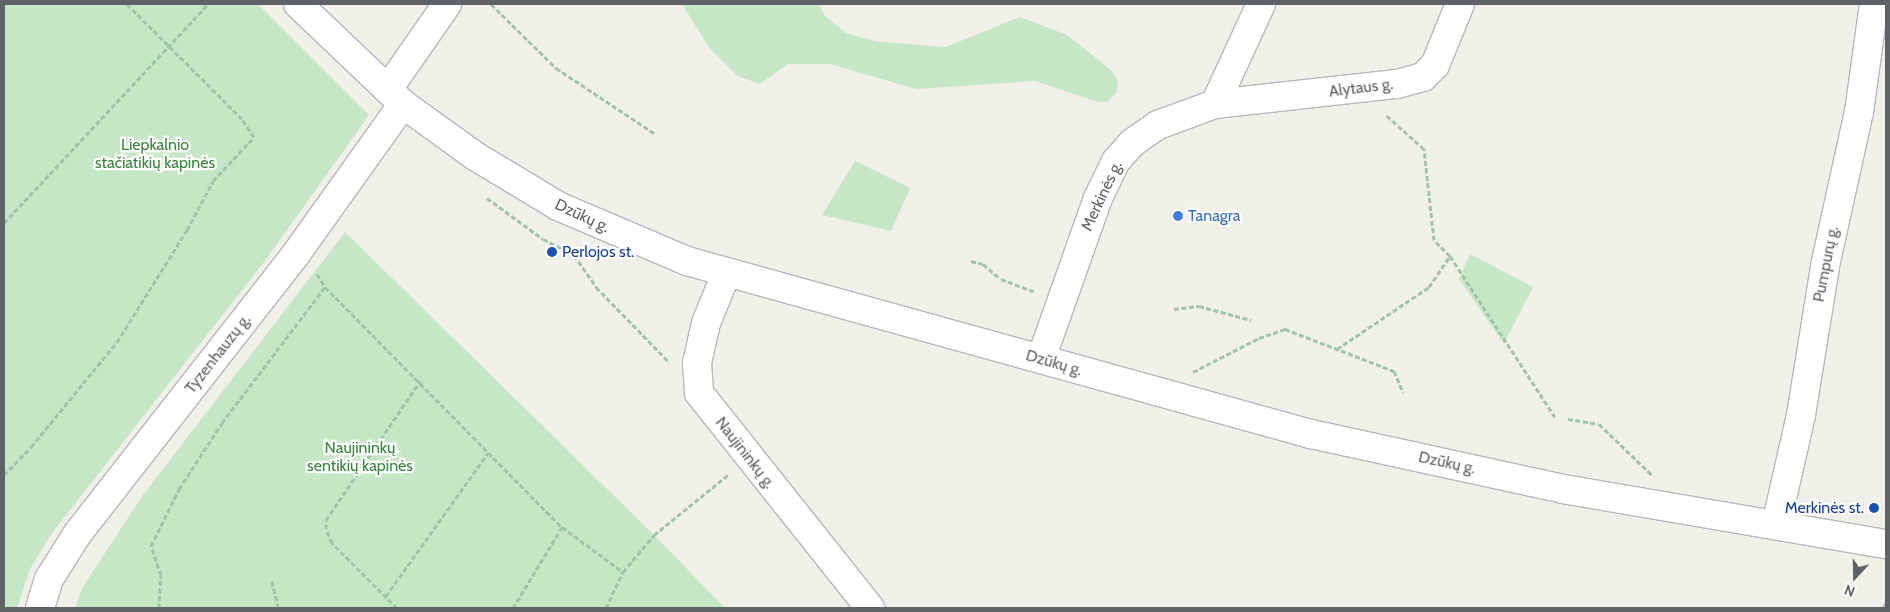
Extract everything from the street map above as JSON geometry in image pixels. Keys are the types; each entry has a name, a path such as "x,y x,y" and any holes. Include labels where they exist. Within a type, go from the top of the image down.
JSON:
{"street":[{"name":"Dzūkų g.","path":"298,4 396,97 475,156 558,206 648,246 726,274 1311,434 1563,489 1886,544"},
{"name":"Tyzenhauzų g.","path":"40,608 49,579 78,533 296,254 396,97 447,4"},
{"path":"1215,104 1261,4"},
{"name":"Alytaus g.","path":"1215,104 1396,84 1424,76 1436,65 1460,4"},
{"name":"Pumpurų g.","path":"1776,525 1801,415 1825,266 1859,112 1874,4"},
{"name":"Merkinės g.","path":"1041,359 1059,302 1098,198 1116,161 1132,143 1158,125 1215,104"},
{"path":"699,393 699,355 706,323 726,274"},
{"name":"Naujininkų g.","path":"699,393 870,608"}],"path":[{"path":"4,475 31,447 117,342 187,230 213,181 254,137 242,119 127,4"},
{"path":"4,223 208,4"},
{"path":"491,4 556,68 654,133"},
{"path":"1357,88 1424,149 1434,240 1450,256 1555,417"},
{"path":"484,196 543,240 574,255 596,287 699,393"},
{"path":"296,254 315,270 325,287 420,381 562,527 624,572"},
{"path":"1337,349 1428,287 1450,256"},
{"path":"971,261 983,264 1000,279 1059,302"},
{"path":"158,608 161,575 151,546 179,489 222,423 325,287"},
{"path":"1174,309 1199,306 1251,320"},
{"path":"1171,396 1188,374 1258,338 1284,329 1394,371 1403,392"},
{"path":"397,608 332,543 326,529 326,520 420,381"},
{"path":"1568,419 1599,424 1657,480 1662,505"},
{"path":"386,596 488,453"},
{"path":"606,608 624,572 654,535 749,458"},
{"path":"513,608 562,527"},
{"path":"272,581 278,608"},
{"path":"1884,608 1886,602"}],"green space":[{"name":"Liepkalnio stačiatikių kapinės","path":"4,4 258,4 369,115 264,262 52,533 30,569 17,608 4,608"},
{"path":"682,4 819,4 824,15 846,33 874,41 946,47 1020,17 1067,35 1110,69 1118,81 1116,93 1107,102 1097,102 1036,81 916,89 830,64 788,64 760,84 738,76 710,49"},
{"path":"855,161 910,188 891,231 822,215"},
{"name":"Naujininkų sentikių kapinės","path":"345,232 654,535 725,608 75,608 82,588 143,495"},
{"path":"1470,254 1533,287 1504,344 1459,279"}],"place":[{"name":"Tanagra","path":"1178,216"},
{"name":"Perlojos st.","path":"552,252"},
{"name":"Merkinės st.","path":"1874,508"}]}
